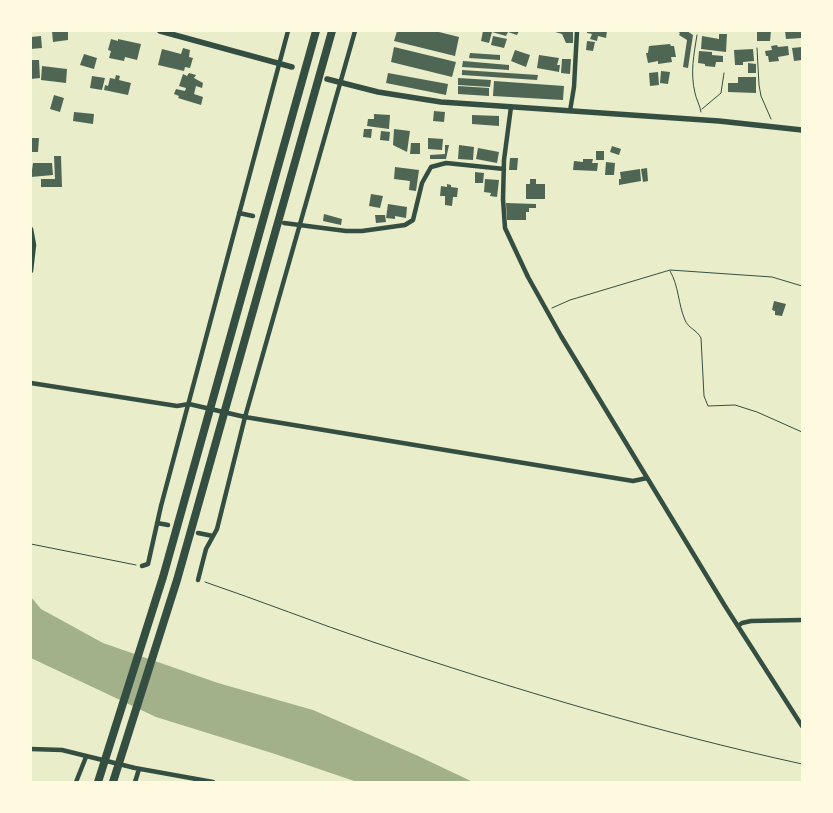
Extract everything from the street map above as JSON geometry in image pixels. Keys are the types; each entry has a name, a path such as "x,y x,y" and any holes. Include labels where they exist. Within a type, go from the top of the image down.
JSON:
{"highway":[{"path":"99,779 163,577 316,31"},
{"path":"114,780 177,580 332,31"}],"main road":[{"path":"160,31 292,67"},
{"path":"326,79 378,92 426,100 701,120 802,130"}],"street":[{"path":"142,566 148,564 157,523 288,31"},
{"path":"198,580 206,549 217,529 245,417 355,31"},
{"path":"570,111 574,87 578,31"},
{"path":"511,107 504,168 503,208 505,228 528,277 647,478 802,726"},
{"path":"284,223 346,231 362,231 405,225 413,220 422,183 431,167 446,163 504,168"},
{"path":"239,213 253,216"},
{"path":"31,229 34,245 31,271"},
{"path":"31,383 177,406 189,404 245,417 633,480 647,478"},
{"path":"157,523 168,525"},
{"path":"198,533 213,536"},
{"path":"738,626 751,621 802,620"},
{"path":"31,749 62,750 139,769 213,782"},
{"path":"76,782 86,757"},
{"path":"135,782 139,769"}],"path":[{"path":"697,35 692,65 692,78 694,91 702,110 701,120"},
{"path":"757,48 761,96 771,115 772,127"},
{"path":"702,110 720,93 724,73"},
{"path":"546,310 570,300 670,270 772,277 802,286"},
{"path":"670,270 676,282 685,321 701,338 704,396 708,406 735,405 757,412 802,432"},
{"path":"31,544 142,566"},
{"path":"198,580 371,641 560,702 802,764"}],"shaded area":[{"path":"31,597 41,609 103,643 218,683 313,710 473,782 357,782 156,717 31,658"}],"building":[{"path":"52,31 68,31 68,40 53,42"},
{"path":"397,31 435,31 459,37 455,56 394,41"},
{"path":"483,31 519,31 517,35 508,32 506,36 492,32 489,43 481,41"},
{"path":"552,31 573,31 573,43 566,43 562,34"},
{"path":"587,31 607,31 606,38 598,36 597,41 590,39 592,34 587,33"},
{"path":"677,31 687,31 693,35 688,68 683,67 687,40 679,35 680,33"},
{"path":"757,31 771,31 770,41 757,41"},
{"path":"785,31 802,31 802,38 786,39"},
{"path":"719,34 727,34 726,52 701,49 702,36 719,39"},
{"path":"41,36 42,48 31,49 31,37"},
{"path":"493,36 507,39 504,48 491,45"},
{"path":"111,39 141,44 137,60 125,57 124,61 109,58 111,51 108,50"},
{"path":"587,41 595,42 593,51 586,50"},
{"path":"670,44 674,46 676,57 671,57 672,62 658,64 658,61 648,63 646,53 648,53 649,46"},
{"path":"777,45 778,47 788,46 789,55 778,57 779,61 769,62 765,51 772,50 771,46"},
{"path":"394,47 456,62 452,77 391,62"},
{"path":"802,47 802,60 794,61 792,48"},
{"path":"183,48 190,50 189,57 193,58 190,68 185,67 184,71 158,65 162,49 181,54"},
{"path":"753,49 754,61 743,62 743,65 735,65 734,50"},
{"path":"515,50 530,55 526,67 511,61"},
{"path":"699,51 712,52 712,55 723,56 723,62 716,62 715,67 698,63"},
{"path":"470,53 500,55 500,60 469,58"},
{"path":"84,54 97,58 94,69 80,65"},
{"path":"539,55 559,58 557,65 560,65 559,72 537,68"},
{"path":"562,59 571,59 570,74 561,73"},
{"path":"31,60 39,60 40,78 31,79"},
{"path":"463,61 509,65 509,70 462,67"},
{"path":"748,63 756,64 756,73 748,73"},
{"path":"42,66 67,69 66,83 41,80"},
{"path":"462,70 538,75 537,80 462,75"},
{"path":"661,71 670,72 668,84 660,83"},
{"path":"658,72 659,85 650,86 649,73"},
{"path":"189,73 196,75 194,78 203,83 202,88 196,86 194,94 203,97 201,105 178,98 179,96 174,94 176,89 185,91 186,88 179,86 183,74 187,76"},
{"path":"388,73 448,84 446,95 386,83"},
{"path":"116,75 120,76 119,80 131,83 128,95 104,90 105,85 108,86 110,78 115,79"},
{"path":"92,76 105,78 102,90 90,88"},
{"path":"738,77 756,77 756,93 728,92 728,83 738,83"},
{"path":"458,78 491,80 490,87 458,85"},
{"path":"494,81 564,86 563,100 493,96"},
{"path":"458,86 489,88 489,96 458,94"},
{"path":"54,95 64,98 60,112 50,109"},
{"path":"434,111 445,112 444,122 433,121"},
{"path":"74,112 94,114 93,124 73,121"},
{"path":"374,114 390,115 389,129 367,126 368,119 374,119"},
{"path":"472,115 499,116 499,126 472,124"},
{"path":"364,129 372,129 371,138 363,137"},
{"path":"394,129 410,131 407,152 393,145"},
{"path":"381,131 390,132 389,141 380,140"},
{"path":"31,138 39,138 38,152 31,152"},
{"path":"428,138 443,139 442,150 428,149"},
{"path":"411,143 420,143 420,154 410,154"},
{"path":"445,145 449,145 446,159 430,159 430,155 445,154"},
{"path":"459,145 474,147 473,160 458,159"},
{"path":"612,146 621,149 619,155 610,152"},
{"path":"478,148 499,152 497,163 476,159"},
{"path":"596,151 604,151 604,160 596,160"},
{"path":"54,156 61,156 62,187 41,187 41,179 55,179"},
{"path":"510,158 518,158 517,170 509,170"},
{"path":"583,159 593,159 592,163 598,163 597,171 573,170 574,161 583,162"},
{"path":"606,162 615,163 614,175 605,175"},
{"path":"33,163 52,163 53,175 31,177"},
{"path":"395,167 419,170 416,191 409,190 410,181 394,179"},
{"path":"647,168 648,181 643,182 641,169"},
{"path":"640,169 641,181 619,185 619,179 621,179 620,172"},
{"path":"475,172 484,173 483,183 475,183"},
{"path":"485,179 499,180 497,197 490,196 491,193 484,192"},
{"path":"530,179 536,179 536,184 545,184 545,199 526,199 526,184 530,184"},
{"path":"447,184 458,188 457,197 453,197 452,206 445,205 445,196 440,196 441,186 447,187"},
{"path":"371,194 383,196 380,208 369,206"},
{"path":"506,203 536,204 536,208 529,208 529,212 526,212 526,220 507,220"},
{"path":"388,204 407,207 406,218 395,216 395,219 386,218"},
{"path":"324,214 342,219 341,225 323,221"},
{"path":"375,215 385,215 386,222 376,223"},
{"path":"774,301 786,304 782,316 775,315 775,311 772,310"}]}
